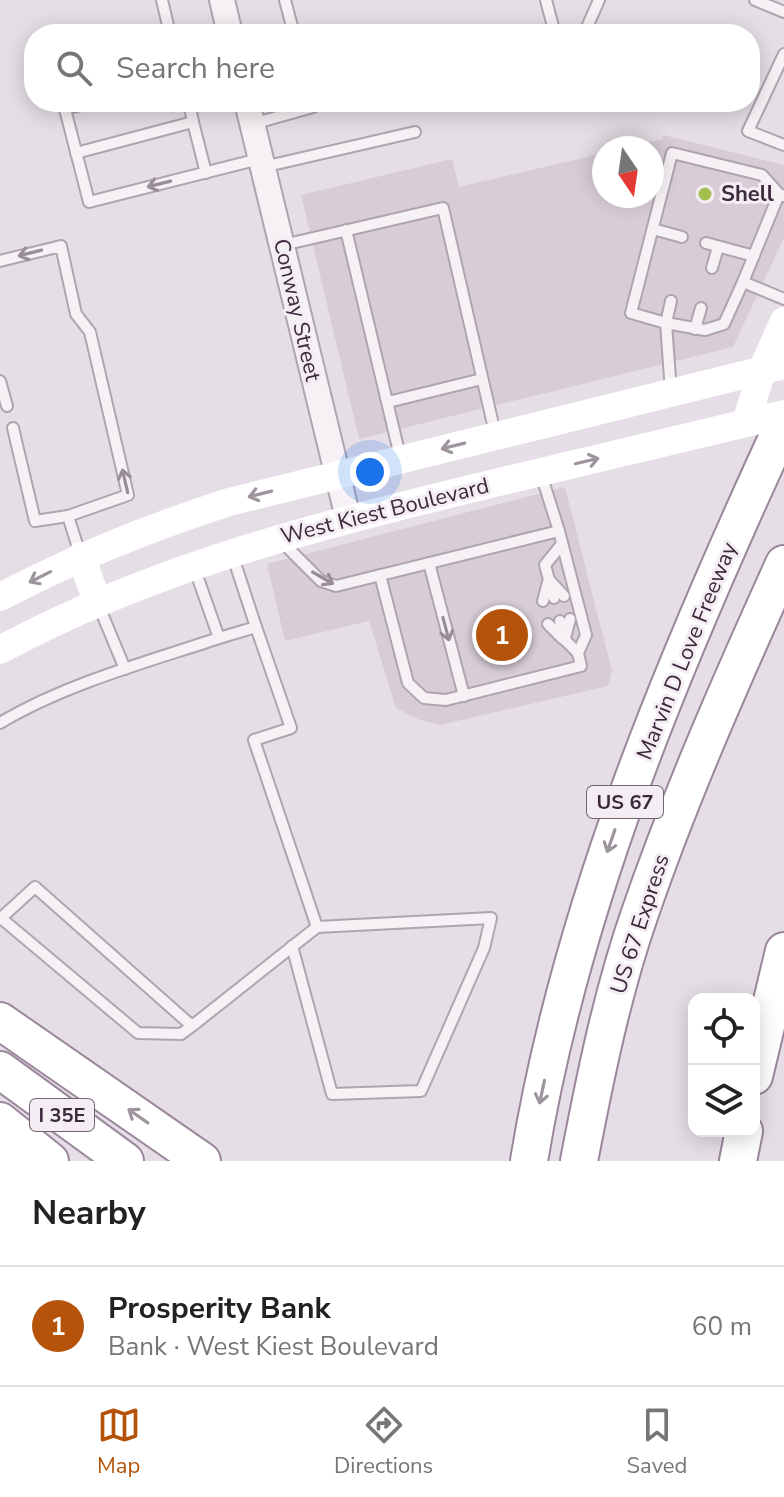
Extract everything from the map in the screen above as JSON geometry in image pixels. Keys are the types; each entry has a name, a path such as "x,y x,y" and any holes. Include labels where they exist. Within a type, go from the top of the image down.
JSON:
{"highway":[{"name":"Marvin D Love Freeway","path":"529,1161 560,1011 602,867 649,738 784,423"},
{"name":"US 67 Express","path":"579,1161 611,1015 639,915 687,785 784,564"},
{"path":"757,1065 784,951"},
{"path":"0,1021 202,1161"},
{"name":"I 35E","path":"0,1070 125,1161"},
{"path":"0,1121 50,1161"},
{"path":"738,1161 743,1137"},
{"path":"0,1155 7,1161"}],"main road":[{"path":"746,423 773,367 784,321"},
{"path":"0,596 81,556 159,524 215,506 773,367"},
{"name":"West Kiest Boulevard","path":"0,650 97,601 231,552 348,518 784,414"},
{"path":"529,427 541,472"},
{"path":"81,556 97,601"}],"street":[{"path":"222,0 228,24"},
{"name":"Conway Street","path":"250,113 348,518"}],"lane":[{"path":"162,0 168,24"},
{"path":"285,0 291,24"},
{"path":"546,0 552,24"},
{"path":"588,24 599,0"},
{"path":"755,0 784,12"},
{"path":"760,105 784,54"},
{"path":"66,112 89,202 206,173 415,132"},
{"path":"191,112 206,173"},
{"path":"757,112 748,131 784,145"},
{"path":"76,153 193,122"},
{"path":"672,153 762,175 782,195 724,324 705,330 695,329 631,313 672,153"},
{"path":"281,245 443,208 495,435"},
{"path":"653,229 682,237"},
{"path":"346,230 401,458"},
{"path":"706,243 754,256"},
{"path":"0,261 61,246 76,314 90,332 128,495 68,516 35,521 13,428"},
{"path":"712,268 718,247"},
{"path":"743,282 784,299"},
{"path":"671,301 666,323 671,392"},
{"path":"695,329 701,308"},
{"path":"388,402 482,379"},
{"path":"0,381 7,406"},
{"path":"541,472 586,635 578,653"},
{"path":"68,516 81,556"},
{"path":"278,538 321,581 336,586 559,531"},
{"path":"549,580 554,598 545,565 562,544"},
{"path":"231,552 291,728 254,740 317,927"},
{"path":"429,563 464,696"},
{"path":"194,565 219,638"},
{"path":"380,575 408,683 424,698 446,700 581,666 578,653 548,624"},
{"path":"97,601 125,669"},
{"path":"565,620 565,640"},
{"path":"0,723 22,710 125,669 256,627"},
{"path":"192,1026 35,887 1,918 138,1033 181,1034 192,1026 292,946 317,927 491,918 484,948 421,1091 332,1094 292,946"}],"shaded area":[{"path":"663,136 784,165 784,238 733,347 359,439 301,195 452,159 459,187 592,156 592,208 664,208"},
{"path":"565,487 612,671 608,686 440,725 417,719 396,708 369,621 285,641 267,564"}],"place":[{"name":"Shell","path":"705,194"},
{"name":"Prosperity Bank","path":"502,635"}]}
